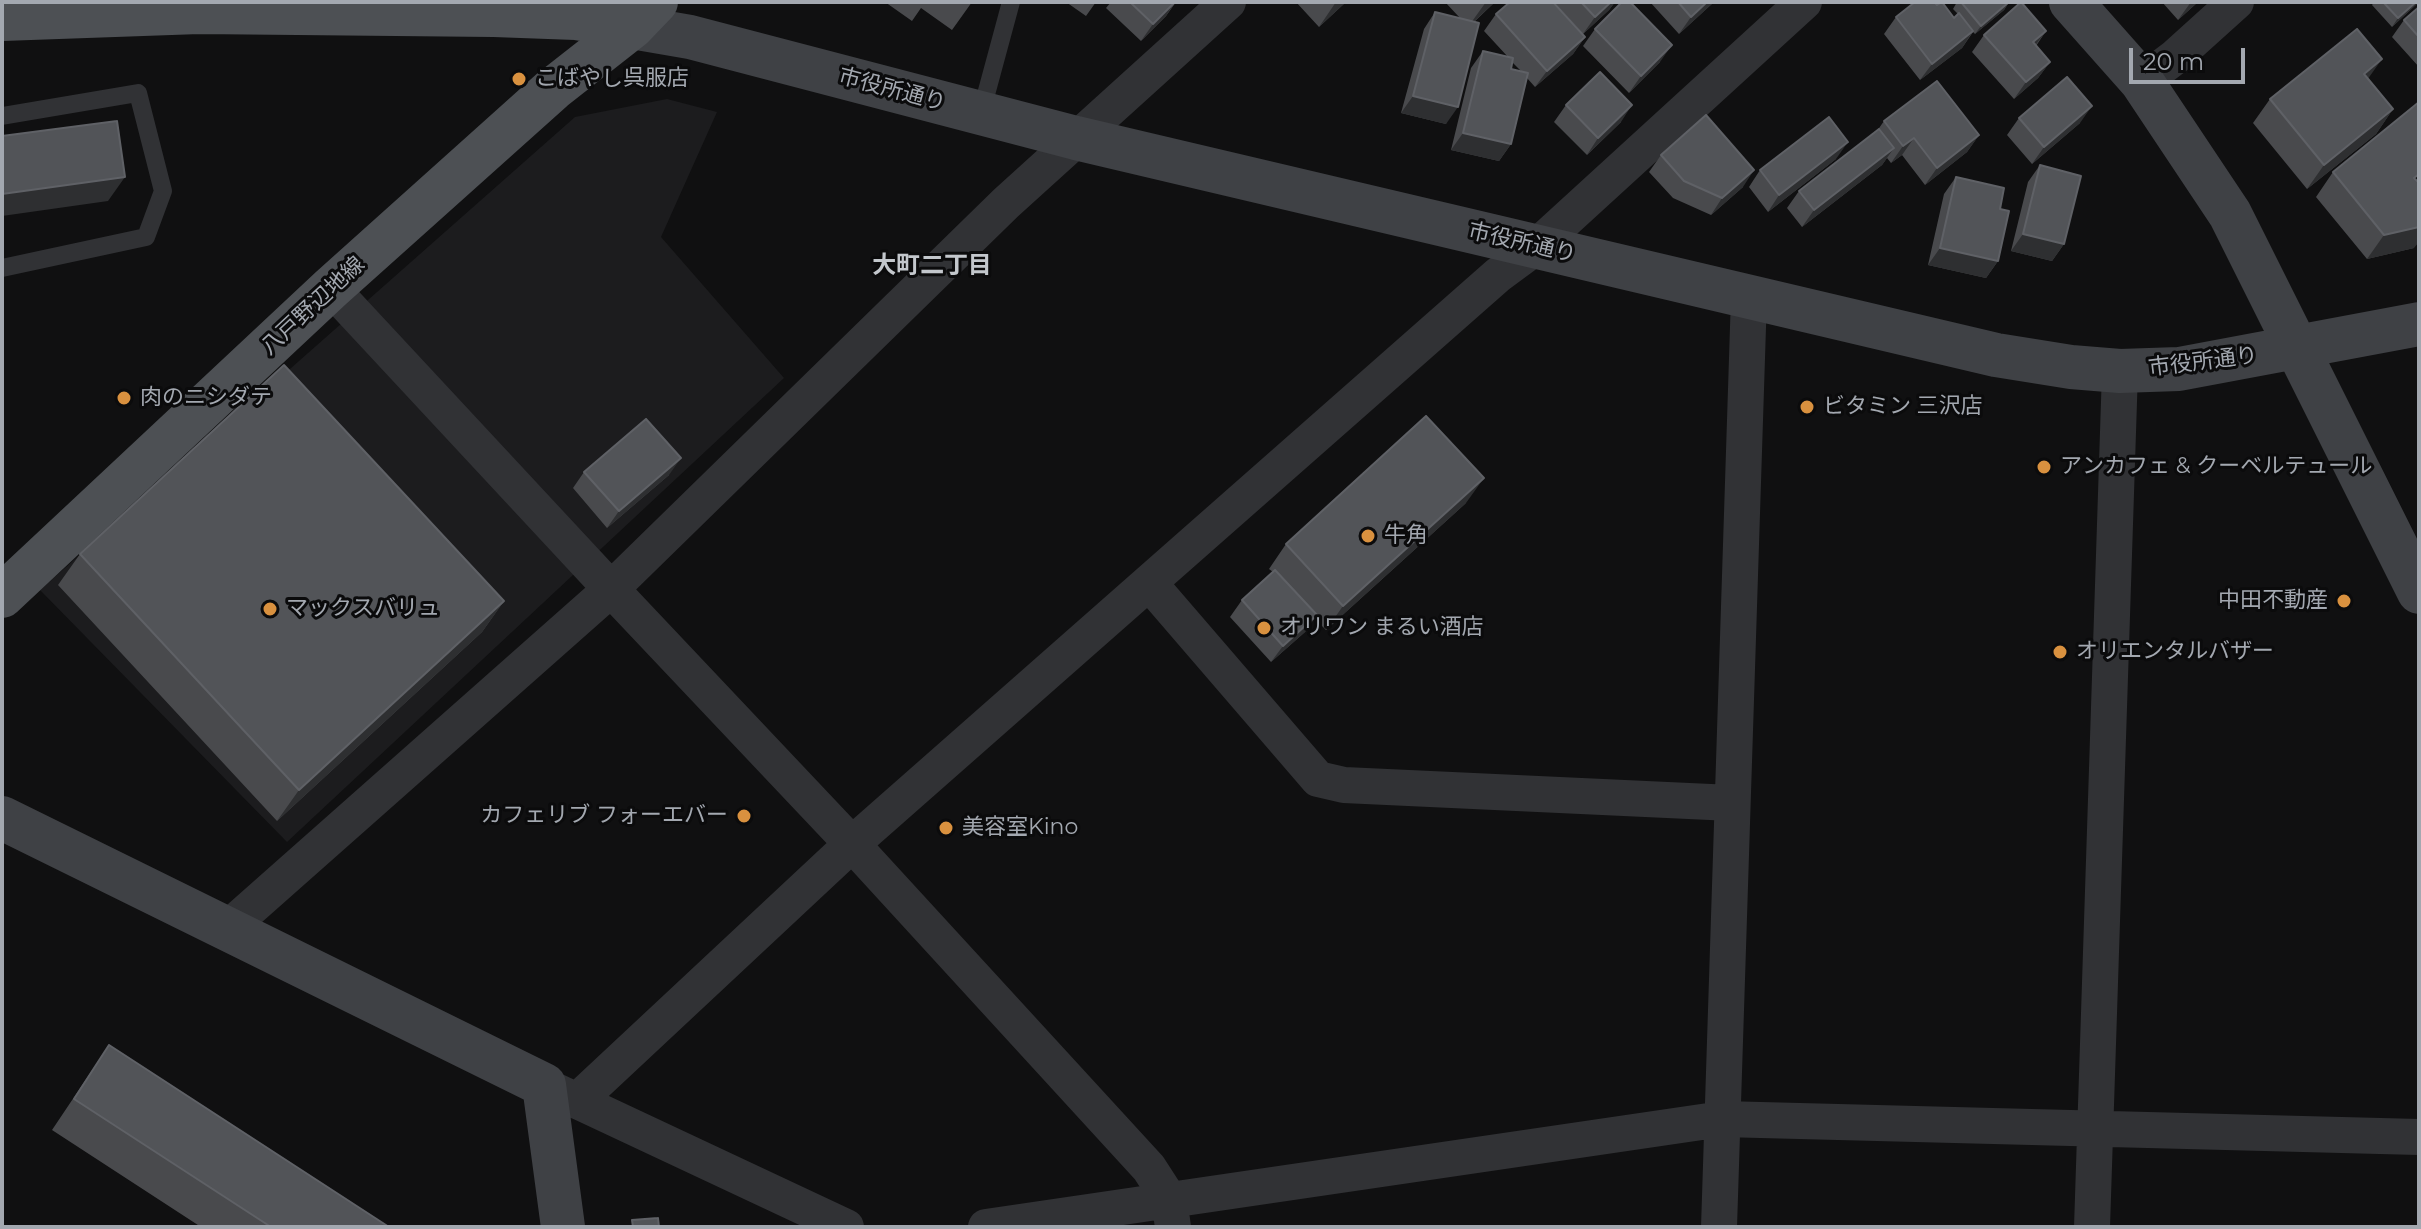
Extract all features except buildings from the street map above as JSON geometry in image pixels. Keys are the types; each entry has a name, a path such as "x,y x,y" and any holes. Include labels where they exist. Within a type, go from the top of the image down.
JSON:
{"main road":[{"path":"2,19 197,7 576,18 644,14"},
{"name":"八戸野辺地線","path":"2,596 331,288 553,89 644,14"}],"street":[{"path":"227,929 611,589 1006,203 1228,2"},
{"path":"560,1093 852,844 1498,275 1536,247 1804,2"},
{"path":"2071,2 2142,82 2230,214 2419,592"},
{"path":"2142,82 2236,2"},
{"name":"市役所通り","path":"644,14 690,37 1076,138 1996,355 2120,371 2179,369 2419,324"},
{"path":"331,288 852,844 1149,1168 1171,1213"},
{"path":"1719,1227 1749,296"},
{"path":"2092,1227 2120,371"},
{"path":"1150,584 1318,779 1344,785 1732,803"},
{"path":"2,818 560,1093 846,1227"},
{"path":"560,1093 563,1227"},
{"path":"986,1227 1171,1213 1722,1119 2419,1137"}],"lane":[{"path":"981,113 1011,2"},
{"path":"2,116 138,93 163,191 146,237 2,268"}],"shaded area":[{"path":"667,99 717,112 661,237 784,378 287,842 40,590 575,117"}],"place":[{"name":"こばやし呉服店","path":"519,79"},
{"name":"肉のニシダテ","path":"124,398"},
{"name":"ビタミン 三沢店","path":"1807,407"},
{"name":"アンカフェ & クーベルテュール","path":"2044,467"},
{"name":"牛角","path":"1368,536"},
{"name":"中田不動産","path":"2344,601"},
{"name":"マックスバリュ","path":"270,609"},
{"name":"オリワン まるい酒店","path":"1264,628"},
{"name":"オリエンタルバザー","path":"2060,652"},
{"name":"カフェリブ フォーエバー","path":"744,816"},
{"name":"美容室Kino","path":"946,828"}],"district":[{"name":"大町二丁目","path":"932,266"}]}
